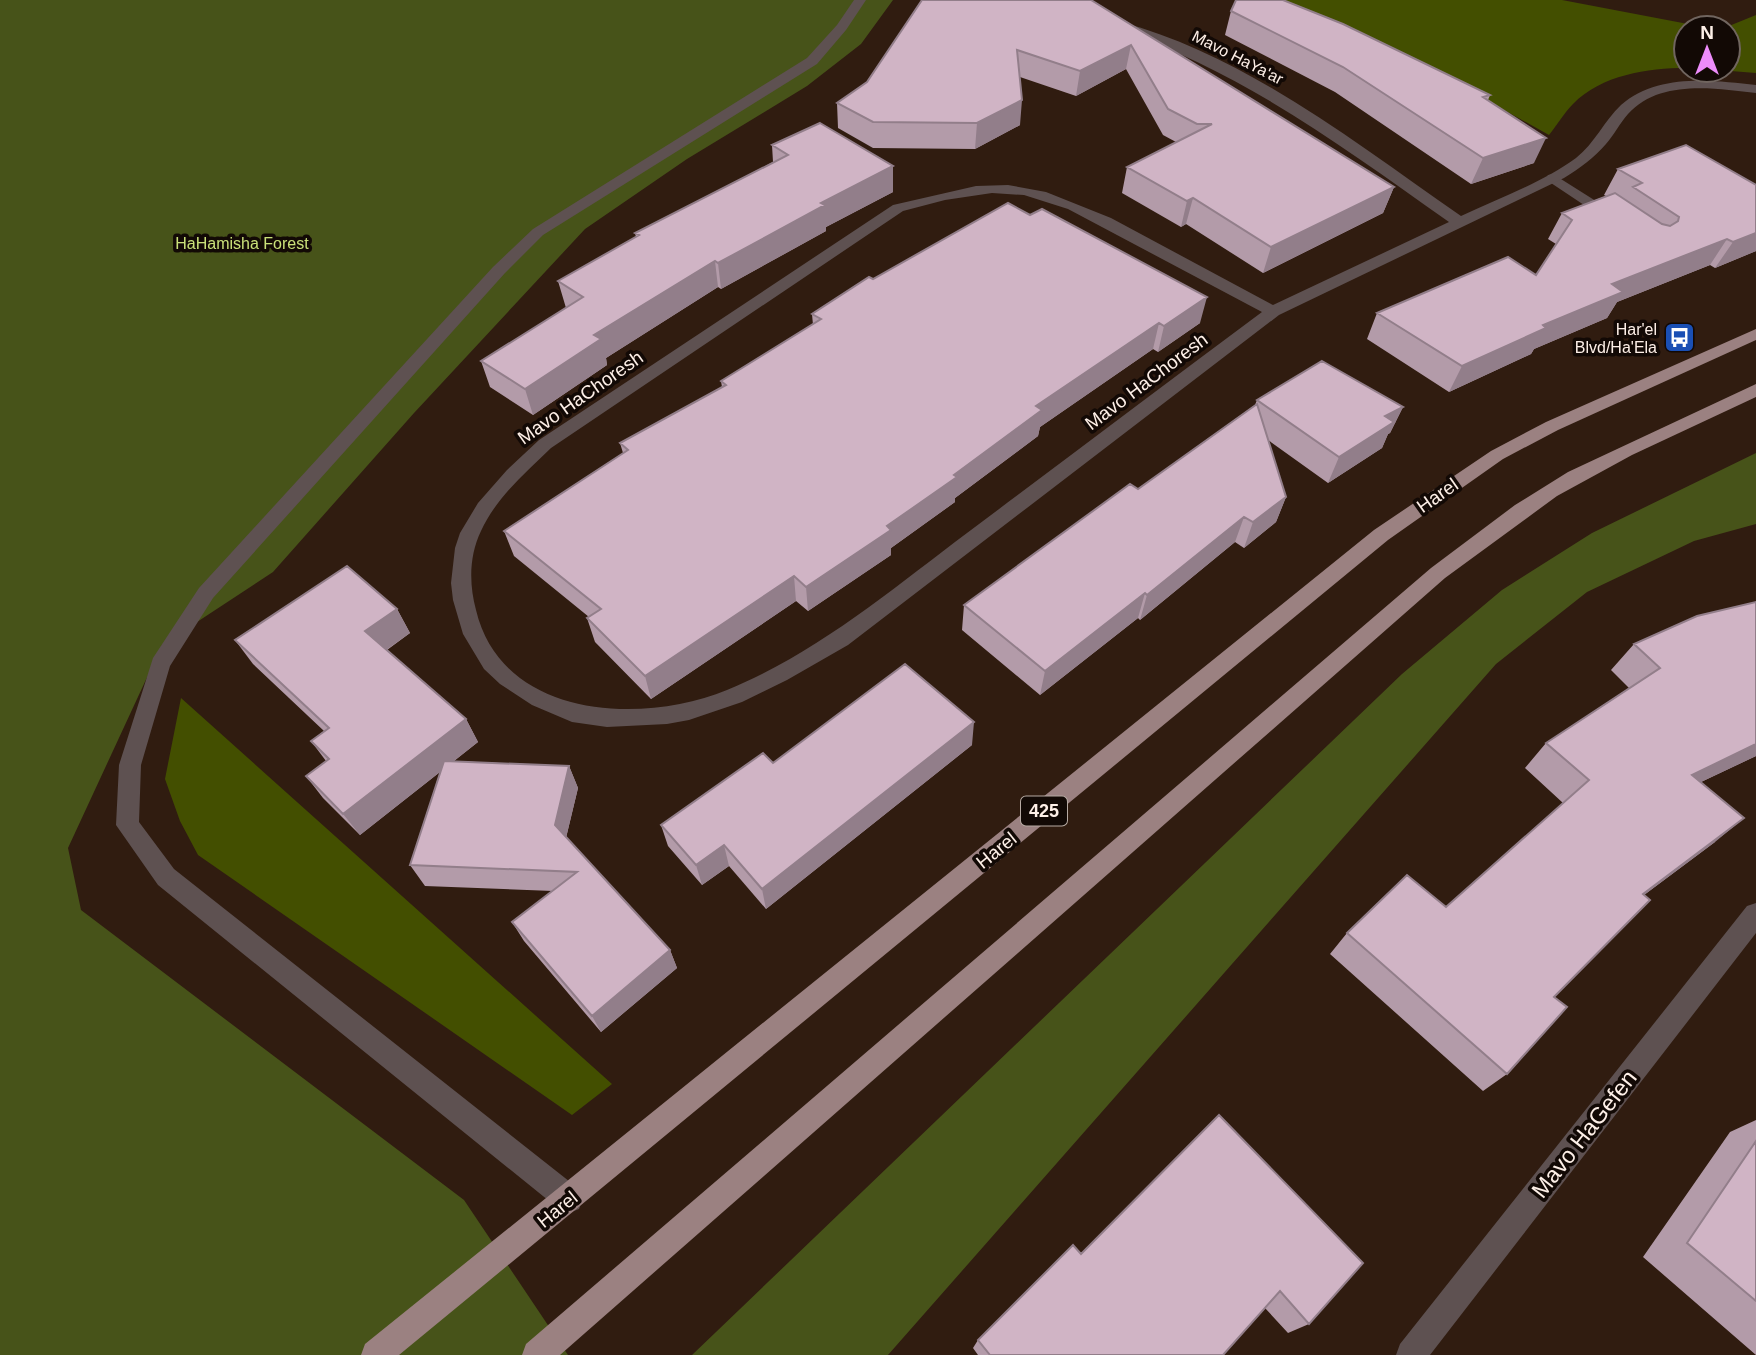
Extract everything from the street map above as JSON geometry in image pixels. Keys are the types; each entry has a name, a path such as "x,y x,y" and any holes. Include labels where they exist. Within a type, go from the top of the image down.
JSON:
{"main road":[{"name":"Harel","path":"376,1355 1360,552 1415,510 1497,454 1552,426 1756,334"},
{"path":"537,1355 1438,573 1492,531 1550,492 1602,463 1756,390"}],"street":[{"path":"569,1199 166,877 127,825 130,765 160,664 206,593 499,270 538,232 812,61 842,27 860,0"},
{"name":"Mavo HaYa'ar","path":"1112,24 1176,45 1265,88 1460,222"},
{"name":"Mavo HaChoresh","path":"1273,311 1114,225 1024,191 982,189 937,196 898,208 545,444 514,473 490,502 470,533 461,565 463,598 470,627 491,663 532,695 572,713 625,718 670,715 722,700 779,675 841,639 1273,311 1553,178 1579,162 1598,145 1628,106 1646,94 1674,87 1756,89"},
{"path":"1553,178 1630,230"},
{"name":"Mavo HaGefen","path":"1411,1355 1756,914"}],"green space":[{"name":"HaHamisha Forest","path":"0,0 893,0 861,44 807,86 687,159 585,229 414,413 273,572 162,645 68,848 81,910 464,1200 568,1355 0,1355"},
{"path":"1279,0 1562,0 1672,21 1672,69 1626,75 1597,86 1573,104 1549,135 1454,82"},
{"path":"1756,15 1756,73 1742,72 1742,21"},
{"path":"1756,453 1756,524 1694,541 1587,592 1496,664 888,1355 692,1355 1402,674 1502,590 1592,533"},
{"path":"181,698 612,1084 572,1115 198,855 180,821 165,779"}],"building":[{"path":"922,0 1091,0 1394,187 1271,247 1193,198 1187,201 1127,167 1212,124 1197,124 1168,109 1131,45 1080,71 1017,50 1022,100 977,123 873,122 837,103 867,82"},
{"path":"1236,0 1283,0 1343,24 1490,95 1483,97 1546,138 1483,158 1343,67 1231,11"},
{"path":"820,123 893,166 821,203 825,205 718,263 715,261 594,335 601,339 525,389 481,361 583,297 558,281 639,235 635,233 788,155 772,145"},
{"path":"1686,145 1756,185 1756,233 1733,242 1727,239 1612,284 1623,292 1543,325 1546,328 1462,366 1377,313 1508,257 1536,275 1572,220 1562,213 1615,193 1662,224 1670,226 1678,221 1679,217 1633,187 1642,183 1618,169"},
{"path":"1008,203 1030,215 1042,209 1207,297 1164,326 1159,323 1036,406 1042,410 954,475 957,477 887,526 891,530 806,587 794,576 645,676 587,618 601,609 504,531 628,450 620,443 726,385 721,381 821,319 812,314 869,277 873,279"},
{"path":"1322,361 1403,407 1385,416 1394,422 1339,457 1257,400"},
{"path":"1257,404 1286,497 1253,522 1244,517 1147,595 1145,593 1045,671 964,605 1130,484 1138,489"},
{"path":"347,566 397,609 365,631 466,719 343,814 306,776 329,759 311,741 329,728 235,640"},
{"path":"1756,602 1756,744 1692,775 1744,818 1643,894 1650,900 1554,997 1567,1007 1507,1074 1347,933 1407,875 1446,907 1589,780 1546,743 1660,668 1634,644 1697,616"},
{"path":"905,664 974,722 762,889 724,845 696,865 661,825 763,753 773,763"},
{"path":"444,761 569,766 555,825 670,950 592,1016 512,922 577,872 410,865"},
{"path":"1219,1115 1363,1263 1309,1324 1280,1291 1223,1355 990,1355 978,1340 1073,1245 1081,1254"},
{"path":"1756,1141 1756,1301 1687,1243"}],"place":[{"name":"Har'el Blvd/Ha'Ela","path":"1680,338"}]}
